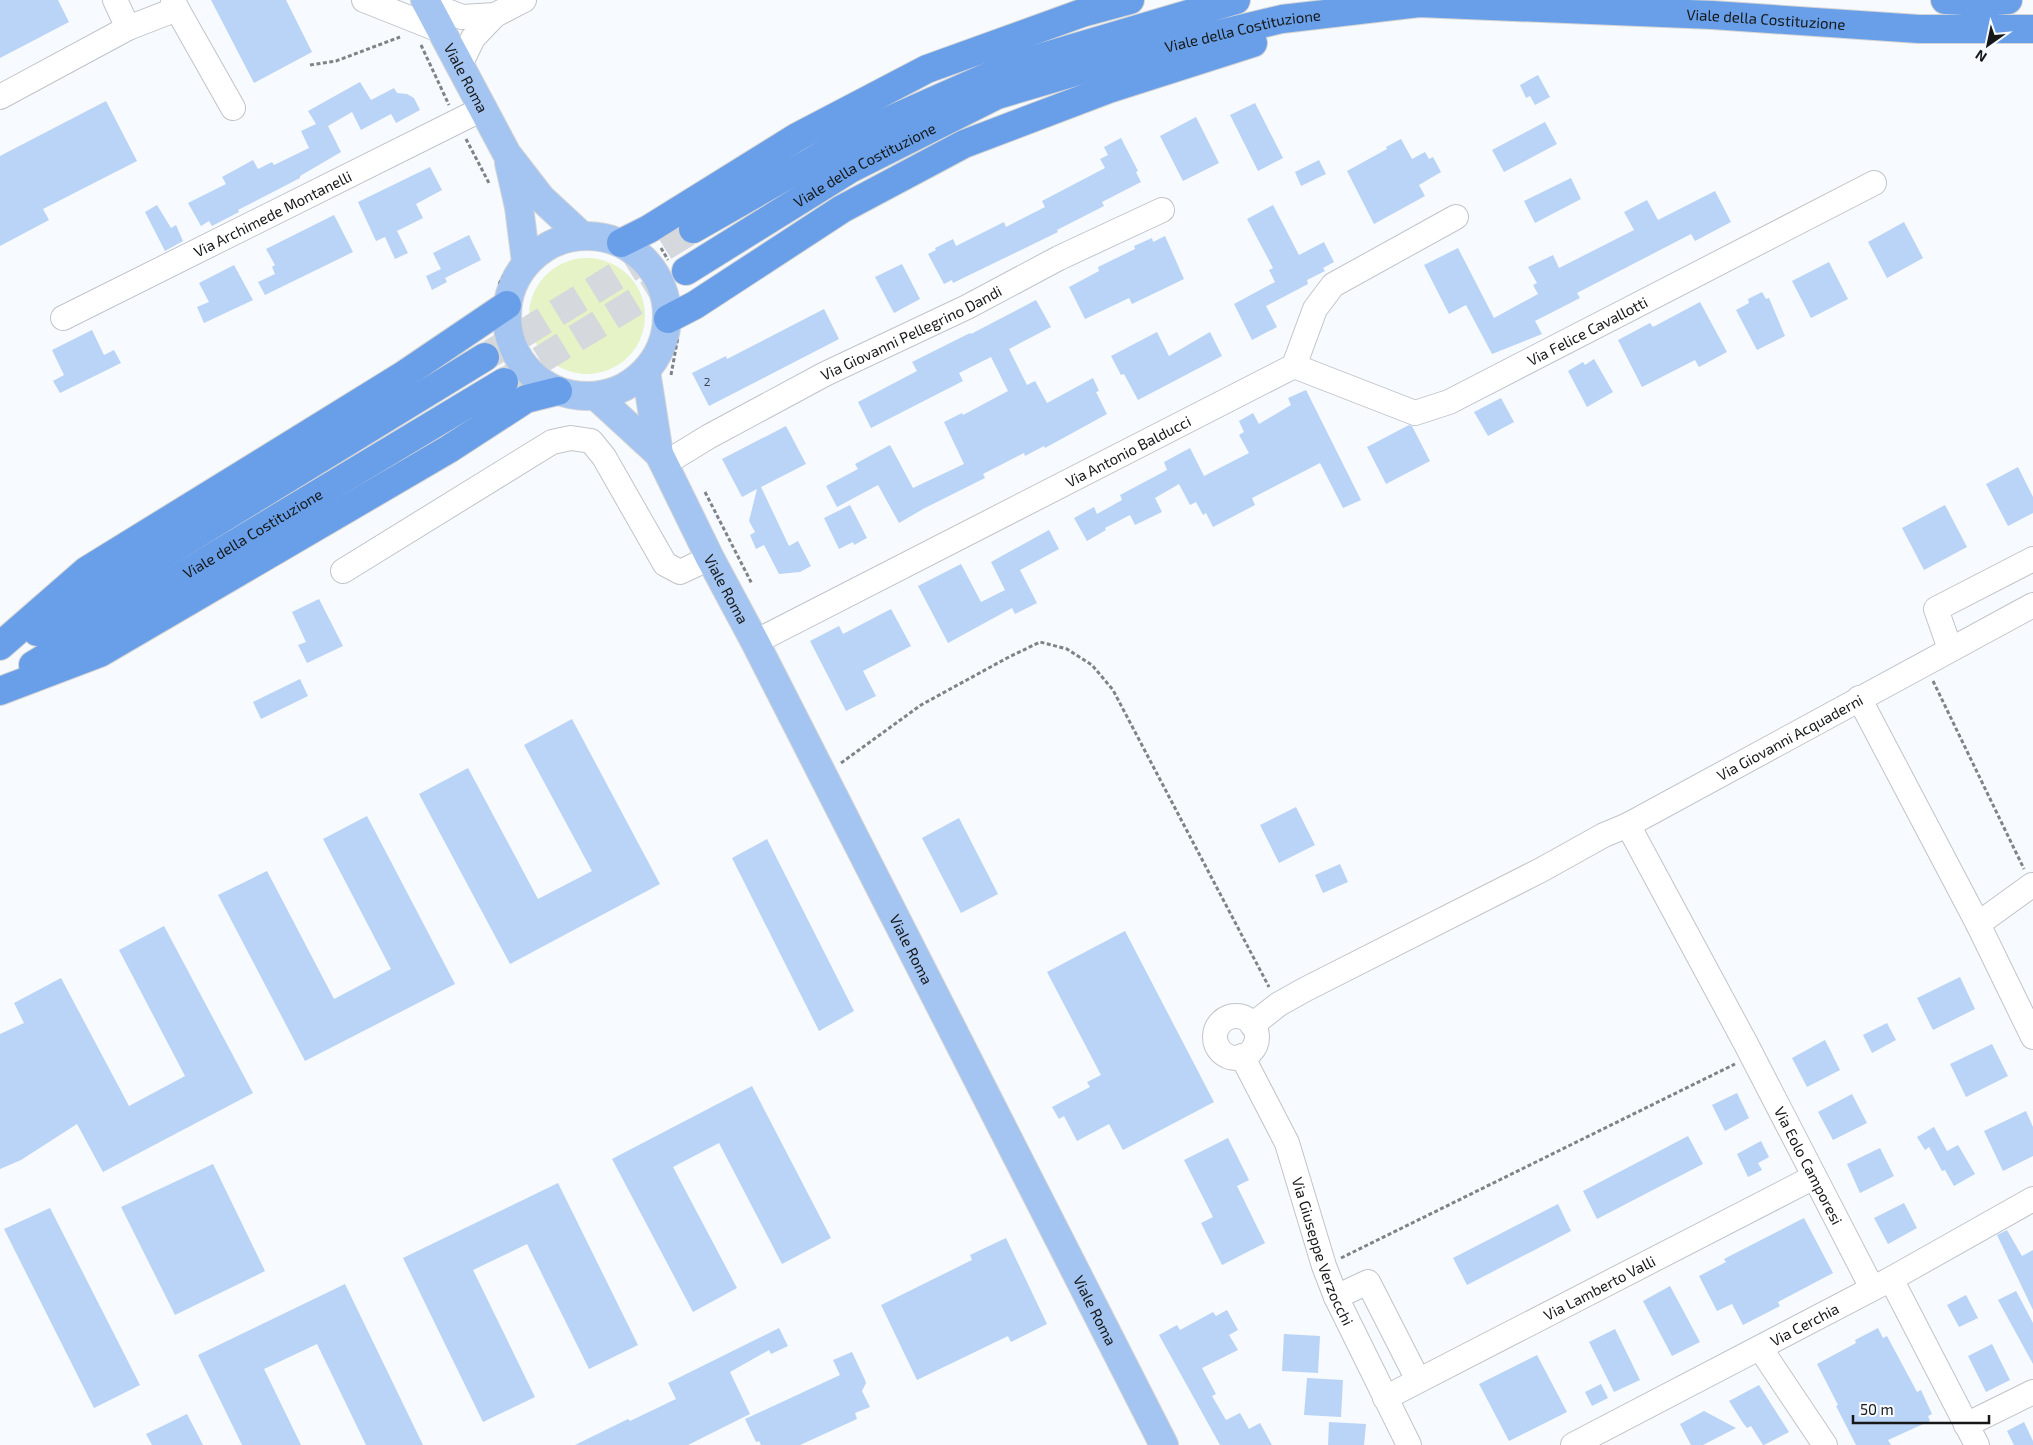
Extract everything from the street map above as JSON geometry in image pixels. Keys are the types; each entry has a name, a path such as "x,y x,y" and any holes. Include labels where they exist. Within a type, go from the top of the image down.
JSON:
{"highway":[{"path":"621,243 649,229 797,137 927,68 1082,13 1130,0"},
{"name":"Viale della Costituzione","path":"693,229 865,131 1012,66 1236,0"},
{"path":"1945,0 1983,2 2008,0"},
{"path":"673,327 695,305 842,208 964,144 1109,89 1273,36 1378,21 1419,4"},
{"name":"Viale della Costituzione","path":"686,271 850,169 997,95 1139,53 1282,19 1419,4 1702,14 1919,29 2033,29"},
{"path":"0,646 86,571 402,376 502,296"},
{"name":"Viale della Costituzione","path":"0,654 485,357"},
{"name":"Viale della Costituzione","path":"0,685 504,382"},
{"path":"0,691 100,653 449,449 526,399 558,391"}],"main road":[{"name":"Viale Roma","path":"420,14 442,31 459,67 507,154 540,198 581,235"},
{"name":"Viale Roma","path":"507,154 519,207 516,266"},
{"path":"581,235 602,236 621,243 641,256 656,274 665,296 673,327 664,338 657,356 646,371 631,383 614,392 596,396 577,396 558,391 535,377 518,357 508,332 502,296 513,282 516,266 542,248 560,240 581,235"},
{"name":"Viale Roma","path":"646,371 662,459 710,558 755,642 1164,1445"},
{"name":"Viale Roma","path":"596,396 662,459"}],"street":[{"path":"115,0 128,28"},
{"path":"364,0 420,14 462,17 495,15"},
{"path":"459,67 473,38 495,15 524,0"},
{"path":"0,96 175,5 233,108"},
{"name":"Via Archimede Montanelli","path":"63,318 482,109"},
{"name":"Via Felice Cavallotti","path":"1294,366 1415,413 1449,402 1874,183"},
{"name":"Via Giovanni Pellegrino Dandi","path":"662,459 708,437 825,374 967,307 1059,258 1162,210"},
{"path":"1294,366 1315,309 1333,285 1456,218"},
{"name":"Via Antonio Balducci","path":"755,642 1294,366"},
{"path":"343,571 552,442 571,438 591,441 604,456 665,564 680,572 710,558"},
{"path":"1950,649 1936,609 2033,559"},
{"name":"Via Giovanni Acquaderni","path":"1252,1025 1278,1004 1541,870 1604,835 1628,825 2033,605"},
{"path":"1859,698 1978,924 2033,1037"},
{"name":"Via Eolo Camporesi","path":"1628,825 1749,1050 1814,1177 1882,1283 1972,1435"},
{"path":"1978,924 2032,885"},
{"path":"1235,1016 1242,1017 1252,1025 1255,1030 1256,1043 1248,1053 1242,1056 1230,1057 1219,1049 1216,1044 1216,1031 1223,1020 1235,1016"},
{"name":"Via Giuseppe Verzocchi","path":"1242,1056 1287,1143 1324,1266 1336,1297 1409,1445"},
{"name":"Via Lamberto Valli","path":"1385,1398 1814,1177"},
{"name":"Via Cerchia","path":"1573,1445 1882,1283 2033,1199"},
{"path":"1336,1297 1368,1282 1418,1380"},
{"path":"1760,1348 1825,1445"},
{"path":"1972,1435 2033,1392"}],"path":[{"path":"310,65 336,61 420,14 457,122 493,191"},
{"path":"502,296 516,266"},
{"path":"670,382 673,327"},
{"path":"704,490 753,587"},
{"path":"844,771 840,763 921,706 1007,658 1040,642 1067,650 1092,665 1113,690 1278,1004"},
{"path":"1920,665 1935,683 2032,885"},
{"path":"1324,1266 1749,1050"}],"green space":[{"path":"587,258 609,262 628,275 641,294 645,316 641,338 628,357 609,370 587,374 565,370 546,357 533,338 529,316 533,294 546,275 565,262"}],"building":[{"path":"0,0 58,0 69,22 0,58"},
{"path":"211,0 286,0 312,52 254,83"},
{"path":"1538,75 1550,97 1535,105 1530,96 1526,98 1520,85"},
{"path":"360,82 371,100 394,88 397,93 407,94 414,98 420,110 396,123 391,114 361,130 352,112 328,126 341,152 300,176 300,178 238,210 239,212 212,226 209,221 201,226 188,203 226,184 222,177 253,160 258,169 272,162 274,165 309,148 301,131 316,124 308,111"},
{"path":"106,101 137,161 43,209 49,220 0,246 0,156"},
{"path":"1255,103 1283,158 1258,171 1230,115"},
{"path":"1196,117 1219,163 1183,181 1160,136"},
{"path":"1545,122 1557,144 1504,172 1492,150"},
{"path":"1121,138 1138,171 1136,172 1141,182 1102,202 1104,206 1057,230 1058,232 953,283 952,280 944,284 928,254 936,250 935,248 953,239 956,246 1004,222 1006,227 1045,207 1042,201 1105,168 1100,159 1108,155 1104,147"},
{"path":"1401,139 1412,159 1425,152 1429,159 1433,157 1441,172 1419,185 1425,196 1374,224 1347,171"},
{"path":"1319,160 1326,174 1301,186 1295,172"},
{"path":"430,167 442,190 416,204 423,218 397,231 408,253 395,259 385,237 376,241 358,202"},
{"path":"1571,178 1581,199 1535,223 1524,201"},
{"path":"1715,191 1731,222 1695,241 1691,234 1577,293 1580,298 1535,321 1542,334 1492,354 1466,305 1449,314 1424,265 1458,248 1494,318 1538,294 1533,285 1537,283 1528,267 1553,255 1559,268 1634,230 1624,212 1647,200 1658,220"},
{"path":"157,205 171,228 176,225 183,241 165,251 145,212"},
{"path":"1273,205 1299,255 1324,242 1334,262 1323,268 1325,271 1307,280 1308,284 1266,306 1277,327 1252,340 1234,304 1275,282 1269,270 1273,268 1247,219"},
{"path":"334,215 353,252 265,295 258,282 275,274 272,267 275,265 266,249"},
{"path":"1904,222 1923,258 1887,278 1868,242"},
{"path":"469,235 481,260 445,278 447,282 432,290 426,276 441,269 433,253"},
{"path":"1165,236 1184,279 1132,304 1129,298 1085,319 1069,287 1099,271 1098,267 1135,249 1134,246 1152,238 1153,242"},
{"path":"1829,262 1848,299 1811,318 1792,281"},
{"path":"902,264 920,299 894,313 875,277"},
{"path":"234,265 253,300 204,323 197,307 209,302 199,283"},
{"path":"1762,292 1766,299 1769,298 1785,336 1757,350 1736,310 1749,303 1748,299"},
{"path":"1036,300 1051,327 1009,349 1027,385 1035,381 1047,403 1093,378 1099,391 1096,392 1107,414 1045,448 1044,446 1025,456 1024,453 983,474 985,478 899,523 878,485 837,507 826,486 858,469 855,464 890,445 913,488 964,464 944,422 962,413 963,415 1008,391 991,357 959,373 963,381 871,428 858,402 917,371 912,362"},
{"path":"1700,302 1727,352 1699,367 1695,360 1642,387 1618,340 1650,323 1653,327"},
{"path":"824,309 839,339 709,406 692,373 726,356 727,359"},
{"path":"92,330 104,355 114,350 121,363 60,393 53,381 64,375 52,350"},
{"path":"1157,332 1169,356 1210,332 1222,356 1138,400 1124,374 1121,375 1111,356"},
{"path":"1594,359 1613,392 1587,407 1568,371 1583,362 1585,365"},
{"path":"1306,390 1361,500 1343,508 1320,463 1252,498 1255,505 1213,527 1206,513 1203,515 1196,502 1190,505 1179,484 1155,498 1162,512 1135,525 1130,515 1105,528 1106,530 1087,541 1074,518 1094,507 1097,514 1122,500 1120,495 1167,470 1164,462 1190,448 1204,476 1249,453 1239,435 1244,432 1239,421 1253,413 1259,424 1291,405 1288,398"},
{"path":"1501,398 1514,422 1488,436 1474,412"},
{"path":"1409,425 1412,426 1430,461 1386,484 1367,447"},
{"path":"786,426 806,464 761,487 789,546 798,541 811,566 800,572 779,574 764,545 756,549 750,535 755,532 749,521 757,489 742,497 722,459"},
{"path":"2018,467 2033,497 2033,513 2008,526 1986,484"},
{"path":"850,505 867,538 854,545 853,542 839,549 824,518"},
{"path":"1945,505 1967,547 1924,570 1902,528"},
{"path":"1049,530 1059,549 1020,570 1037,603 1015,614 1012,608 948,643 918,586 961,564 981,602 1005,590 991,562"},
{"path":"319,599 343,646 307,663 298,645 306,642 292,612"},
{"path":"891,609 911,646 863,671 876,696 846,711 810,641 839,626 843,634"},
{"path":"300,679 308,696 261,719 253,702"},
{"path":"572,719 660,884 510,964 419,794 468,768 538,899 592,871 524,745"},
{"path":"1296,807 1315,845 1279,863 1260,825"},
{"path":"367,816 455,984 305,1061 218,895 267,871 334,999 391,969 323,839"},
{"path":"959,818 998,894 961,913 922,838"},
{"path":"767,839 854,1011 819,1031 732,858"},
{"path":"1340,864 1348,882 1323,893 1315,875"},
{"path":"164,926 253,1093 103,1172 77,1124 21,1160 0,1169 0,1034 24,1023 14,1003 61,978 129,1106 185,1076 119,950"},
{"path":"1125,931 1214,1102 1123,1150 1109,1124 1077,1141 1064,1116 1059,1119 1052,1107 1090,1087 1087,1082 1101,1075 1047,972"},
{"path":"1960,977 1975,1009 1933,1030 1917,998"},
{"path":"1887,1023 1896,1040 1872,1053 1863,1035"},
{"path":"1825,1040 1840,1070 1807,1087 1792,1058"},
{"path":"1992,1044 2008,1076 1966,1097 1950,1064"},
{"path":"752,1086 831,1238 782,1264 719,1143 673,1167 737,1288 693,1312 612,1159"},
{"path":"1737,1093 1749,1118 1725,1131 1712,1105"},
{"path":"1852,1094 1867,1123 1833,1140 1818,1112"},
{"path":"2026,1111 2033,1127 2033,1156 2003,1171 1984,1131"},
{"path":"1934,1127 1947,1151 1958,1145 1975,1174 1954,1186 1945,1170 1942,1171 1929,1147 1925,1150 1917,1137"},
{"path":"1688,1136 1703,1164 1597,1219 1583,1191"},
{"path":"1228,1138 1249,1180 1237,1186 1265,1243 1222,1265 1201,1223 1213,1217 1184,1160"},
{"path":"1761,1141 1769,1157 1758,1163 1762,1170 1748,1177 1737,1154"},
{"path":"1880,1148 1894,1176 1860,1193 1847,1164"},
{"path":"213,1164 265,1271 175,1315 121,1207"},
{"path":"558,1183 638,1345 589,1369 527,1244 473,1270 535,1397 483,1422 403,1258"},
{"path":"1904,1203 1917,1228 1888,1244 1874,1218"},
{"path":"1558,1204 1571,1231 1467,1285 1453,1258"},
{"path":"50,1208 140,1385 94,1408 4,1229"},
{"path":"1804,1218 1833,1273 1778,1302 1780,1306 1743,1325 1732,1304 1717,1311 1699,1276 1726,1262 1724,1259"},
{"path":"2007,1230 2022,1256 2033,1250 2033,1310 1997,1235"},
{"path":"1006,1238 1047,1324 1011,1342 1008,1336 917,1380 881,1305 972,1260 970,1255"},
{"path":"345,1284 423,1445 366,1445 317,1344 264,1369 301,1445 242,1445 198,1355"},
{"path":"1670,1286 1700,1342 1672,1356 1643,1301"},
{"path":"2016,1291 2033,1323 2033,1364 1998,1300"},
{"path":"1966,1295 1978,1318 1959,1327 1947,1305"},
{"path":"1227,1310 1238,1330 1229,1335 1238,1350 1202,1368 1216,1394 1212,1396 1226,1420 1240,1413 1249,1429 1260,1423 1272,1445 1220,1445 1159,1335 1177,1325 1180,1330 1213,1312 1216,1316"},
{"path":"779,1328 788,1346 771,1354 769,1350 730,1372 750,1414 688,1445 575,1445 628,1419 630,1421 676,1399 668,1383"},
{"path":"1878,1328 1883,1338 1887,1336 1917,1392 1921,1390 1932,1414 1928,1416 1930,1421 1888,1440 1891,1445 1856,1445 1817,1364 1856,1343 1855,1340"},
{"path":"1615,1329 1640,1380 1614,1392 1589,1342"},
{"path":"1284,1334 1320,1336 1318,1373 1282,1371"},
{"path":"1992,1344 2010,1380 1986,1392 1968,1356"},
{"path":"852,1352 866,1383 862,1391 870,1407 855,1413 857,1419 800,1445 761,1445 759,1441 756,1442 745,1419 840,1375 833,1360"},
{"path":"1537,1355 1567,1412 1509,1441 1479,1384"},
{"path":"1307,1378 1343,1380 1341,1417 1304,1415"},
{"path":"1601,1384 1608,1398 1592,1406 1585,1392"},
{"path":"1759,1385 1789,1432 1764,1445 1751,1426 1747,1428 1743,1423 1729,1401"},
{"path":"1704,1411 1736,1428 1703,1445 1691,1445 1680,1424"},
{"path":"187,1414 203,1445 152,1445 146,1434"},
{"path":"1329,1422 1366,1424 1364,1445 1328,1445"},
{"path":"2024,1422 2033,1445 2014,1445 2007,1431"}],"tunnel":[{"path":"485,357 693,229"},
{"path":"504,382 686,271"}]}
